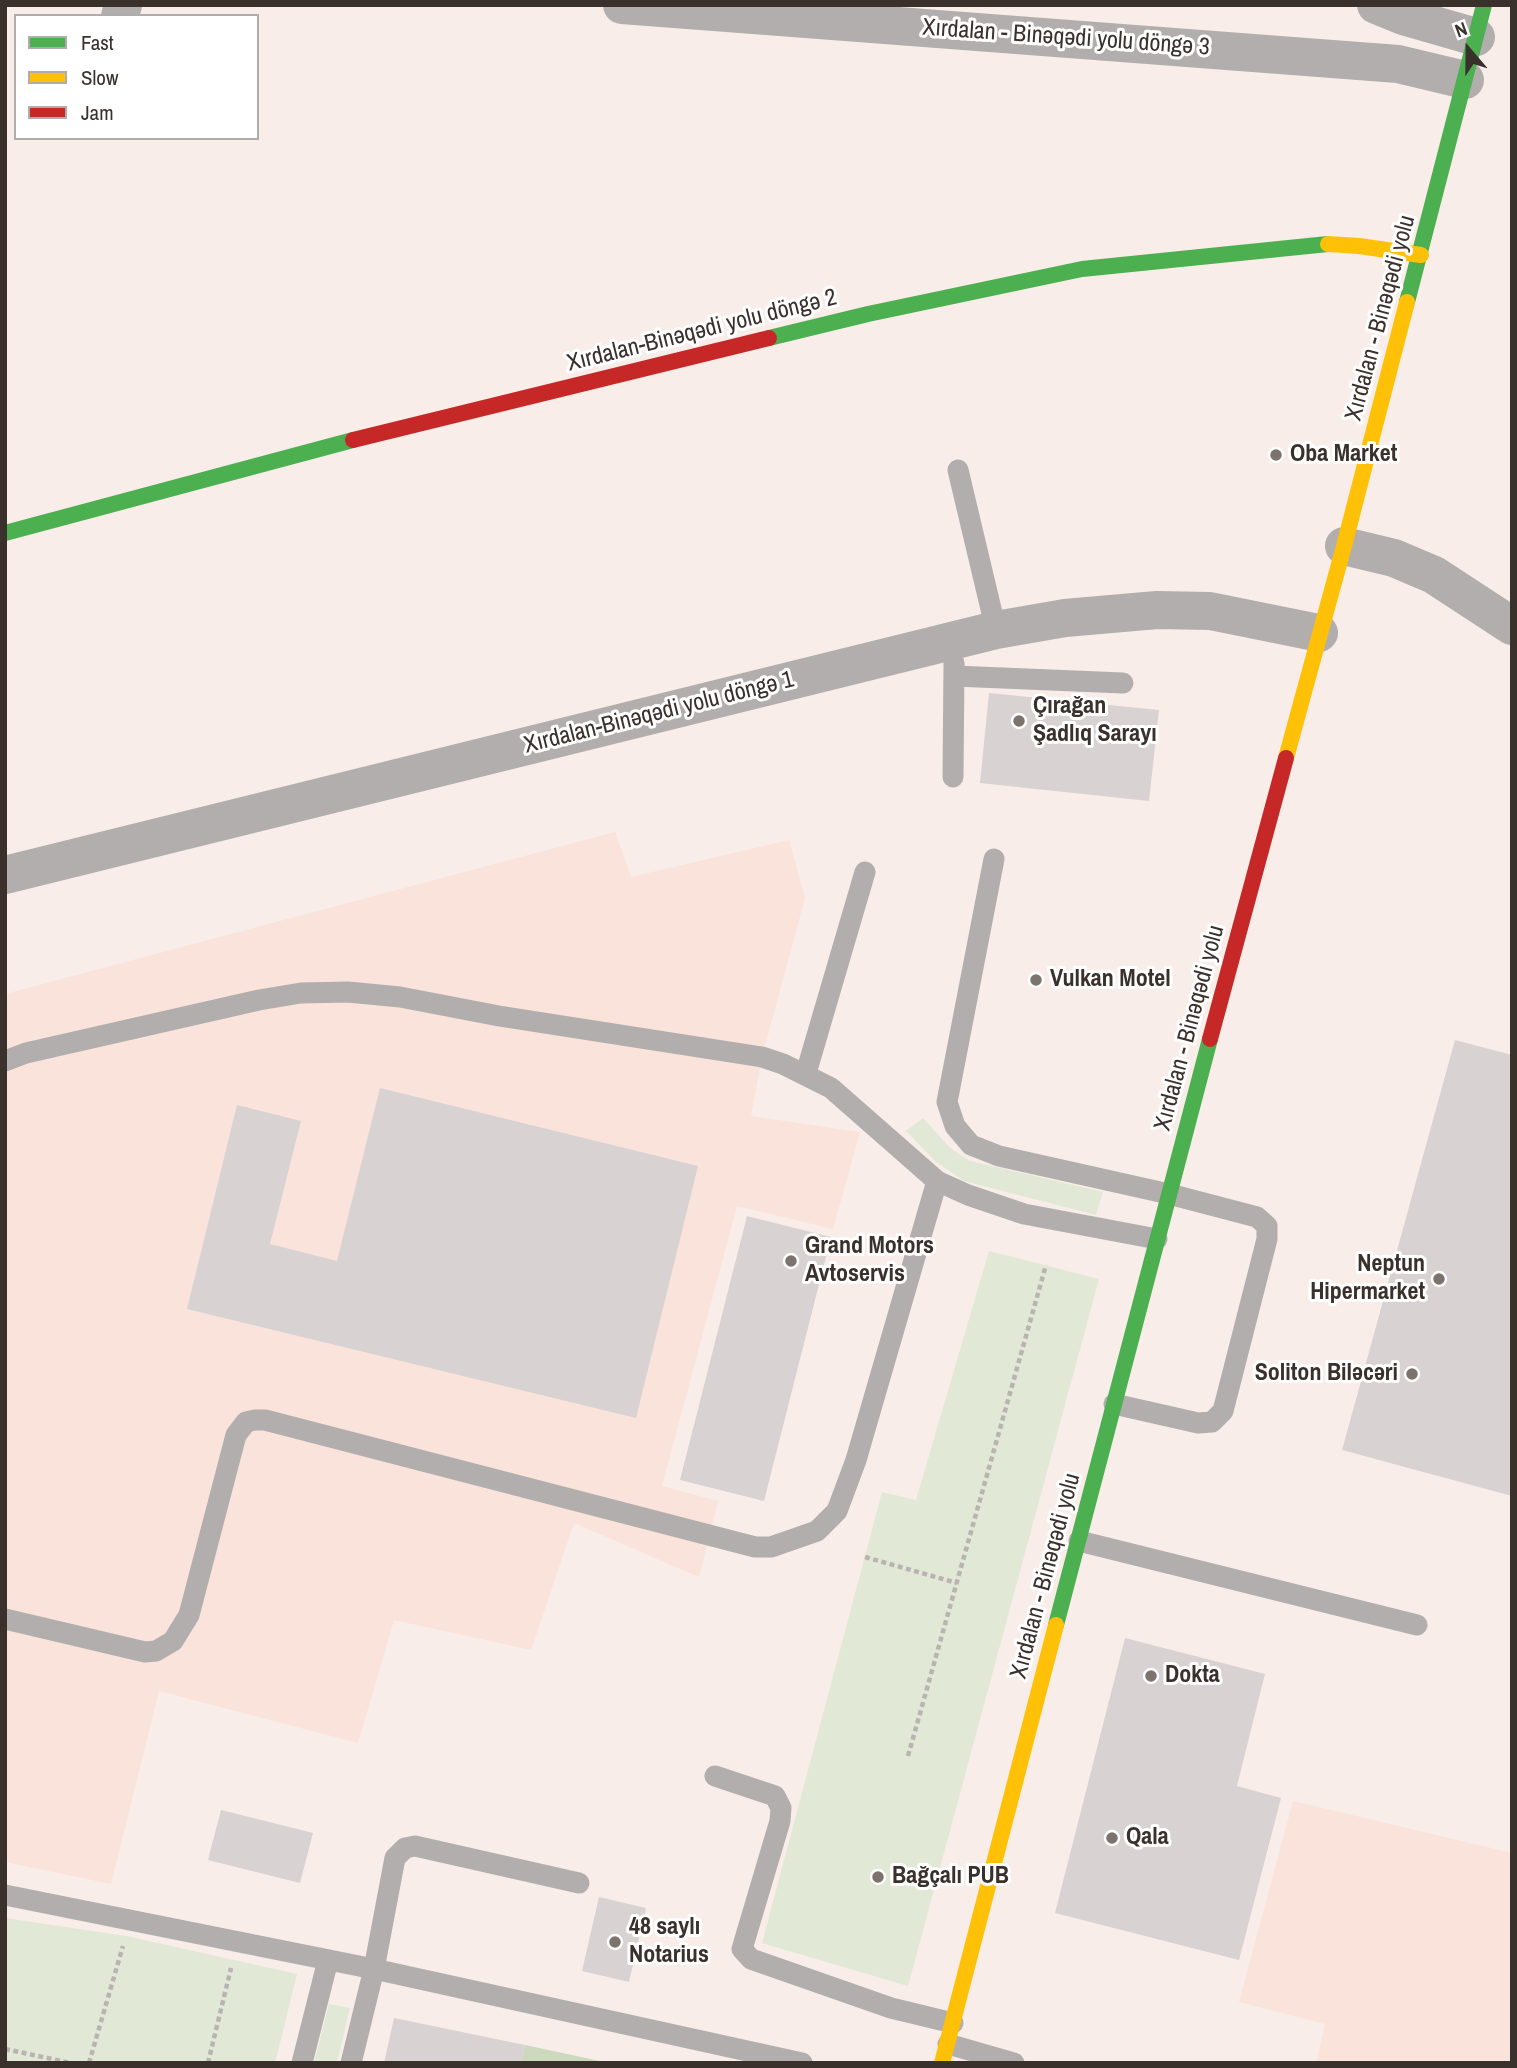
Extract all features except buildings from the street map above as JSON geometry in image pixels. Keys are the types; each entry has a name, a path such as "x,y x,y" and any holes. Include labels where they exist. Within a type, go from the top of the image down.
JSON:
{"main road":[{"name":"Xırdalan - Binəqədi yolu","path":"948,2043 1157,1239 1421,255 1480,21"},
{"name":"Xırdalan-Binəqədi yolu döngə 2","path":"5,533 286,456 868,314 995,286 1082,269 1320,244 1359,246 1421,255"}],"street":[{"name":"Xırdalan - Binəqədi yolu döngə 3","path":"622,5 1386,62 1465,80"},
{"path":"1376,5 1403,16 1480,21"},
{"path":"1344,546 1394,558 1434,575 1512,626"},
{"name":"Xırdalan-Binəqədi yolu döngə 1","path":"5,875 954,658 996,630 1065,618 1157,610 1210,611 1319,633"}],"lane":[{"path":"958,470 996,630"},
{"path":"953,777 954,658 1123,683"},
{"path":"994,859 947,1102 955,1126 971,1145 999,1156 1169,1194 1257,1217 1267,1226 1267,1240 1223,1411 1212,1422 1198,1423 1114,1404"},
{"path":"806,1073 865,872"},
{"path":"5,1061 26,1053 259,1000 301,993 348,992 400,997 499,1016 762,1057 806,1073 831,1088 937,1181 996,1206 1024,1214 1157,1239"},
{"path":"5,1619 145,1652 156,1651 173,1641 189,1615 236,1435 246,1422 255,1420 265,1420 755,1547 781,1544 817,1531 836,1511 856,1460 937,1181"},
{"path":"1079,1541 1417,1625"},
{"path":"715,1776 775,1796 781,1808 780,1821 742,1949 751,1959 891,2008 948,2043 1014,2063"},
{"path":"351,2063 374,1969 395,1858 405,1848 415,1846 579,1883"},
{"path":"5,1895 374,1969 802,2063"},
{"path":"302,2063 328,1960"}],"path":[{"path":"908,1756 1046,1265"},
{"path":"865,1558 957,1583"},
{"path":"89,2063 126,1936"},
{"path":"208,2063 233,1961"},
{"path":"5,2049 71,2063"}],"shaded area":[{"path":"615,832 631,877 789,840 805,898 762,1057 751,1116 860,1132 833,1229 737,1206 662,1486 718,1501 699,1577 574,1523 531,1650 394,1620 358,1743 159,1691 111,1884 5,1862 5,994"},
{"path":"1293,1801 1512,1853 1512,2063 1316,2063 1325,2024 1239,2002"}],"green space":[{"path":"923,1118 950,1148 970,1161 1103,1192 1096,1215 964,1181 935,1161 906,1131"},
{"path":"989,1251 1099,1279 908,1986 762,1943 882,1492 916,1500"},
{"path":"5,1918 126,1936 297,1974 275,2063 5,2063"},
{"path":"329,2004 350,2008 337,2063 314,2063"},
{"path":"525,2045 609,2063 521,2063"}],"traffic: fast":[{"path":"1407,302 1484,5"},
{"path":"769,338 868,314 1082,269 1328,244"},
{"path":"5,533 353,440"},
{"path":"1056,1625 1210,1039"}],"traffic: slow":[{"path":"1328,244 1421,255"},
{"path":"1286,758 1407,302"},
{"path":"942,2063 1056,1625"}],"traffic: jam":[{"path":"353,440 769,338"},
{"path":"1210,1039 1286,758"}],"place":[{"name":"Oba Market","path":"1276,455"},
{"name":"Çırağan Şadlıq Sarayı","path":"1019,721"},
{"name":"Vulkan Motel","path":"1036,980"},
{"name":"Grand Motors Avtoservis","path":"791,1261"},
{"name":"Neptun Hipermarket","path":"1439,1279"},
{"name":"Soliton Biləcəri","path":"1412,1374"},
{"name":"Dokta","path":"1151,1676"},
{"name":"Qala","path":"1112,1838"},
{"name":"Bağçalı PUB","path":"878,1877"},
{"name":"48 saylı Notarius","path":"615,1942"}]}
